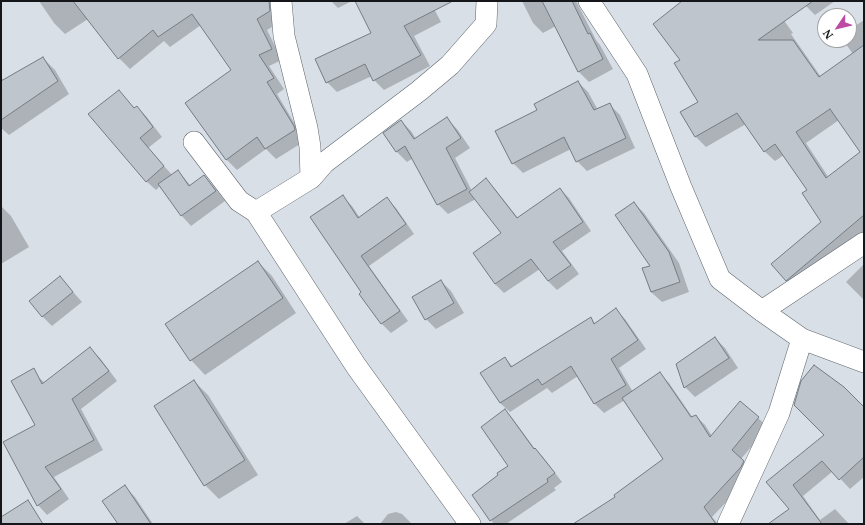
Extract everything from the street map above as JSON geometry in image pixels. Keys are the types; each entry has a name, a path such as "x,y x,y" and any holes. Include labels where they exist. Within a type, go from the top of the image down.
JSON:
{"street":[{"path":"281,1 284,36 307,128 310,147 311,178"},
{"path":"256,212 311,178 324,163 419,91 450,65 486,24 487,1"},
{"path":"590,1 638,74 681,187 720,279 802,339 864,362"},
{"path":"194,142 239,201 256,212 356,366 470,524"},
{"path":"762,311 864,243"},
{"path":"728,524 779,413 802,339"}],"building":[{"path":"73,1 269,1 270,11 257,19 272,49 259,55 274,78 267,82 295,130 265,149 257,137 226,160 185,103 231,70 192,14 158,37 153,30 118,59"},
{"path":"355,1 453,1 404,26 421,55 373,81 365,64 326,83 315,59 371,33"},
{"path":"542,1 572,1 588,34 590,33 603,59 578,72"},
{"path":"682,1 813,1 758,40 793,40 819,77 864,45 864,215 786,281 771,264 821,222 802,193 807,190 775,144 764,152 737,113 695,137 680,112 698,102 674,63 680,60 653,24","holes":["830,109 860,152 826,178 796,132"]},
{"path":"43,57 58,81 1,120 1,81"},
{"path":"578,81 594,110 610,103 626,138 576,162 564,137 512,164 495,131 537,110 534,104"},
{"path":"119,90 134,108 137,106 153,127 140,138 164,166 146,182 88,114"},
{"path":"447,117 461,138 446,148 467,189 437,205 405,146 396,152 383,133 401,120 414,139"},
{"path":"178,170 189,186 204,175 216,191 181,216 158,184"},
{"path":"486,178 517,218 560,188 583,222 553,242 571,265 548,281 531,259 495,284 473,253 501,233 469,192"},
{"path":"343,195 358,218 387,197 406,224 361,256 400,311 381,324 359,294 361,292 310,217"},
{"path":"634,202 669,252 680,282 651,292 642,268 650,266 615,215"},
{"path":"258,261 283,298 190,361 165,324"},
{"path":"60,276 73,292 42,317 29,301"},
{"path":"441,280 454,303 425,320 412,297"},
{"path":"616,308 638,340 611,359 626,385 594,404 571,366 542,385 538,379 500,403 480,373 505,357 511,367 591,317 594,324"},
{"path":"715,337 729,358 684,388 676,364"},
{"path":"90,347 109,371 72,399 94,440 45,467 61,489 37,506 3,442 35,425 11,381 34,368 42,384"},
{"path":"814,365 844,387 864,407 864,457 839,480 822,461 793,485 822,524 768,524 789,509 766,482 824,435 794,405 801,381"},
{"path":"660,372 691,417 696,415 710,437 740,401 759,417 732,450 744,461 741,467 704,507 716,524 573,524 615,497 614,495 663,459 622,398"},
{"path":"194,380 245,460 204,486 154,406"},
{"path":"505,409 534,449 535,448 555,473 547,479 548,482 490,521 472,495 498,475 497,473 508,466 481,427"},
{"path":"125,485 151,524 118,524 102,501"},
{"path":"28,500 43,524 1,524 1,517"}]}
